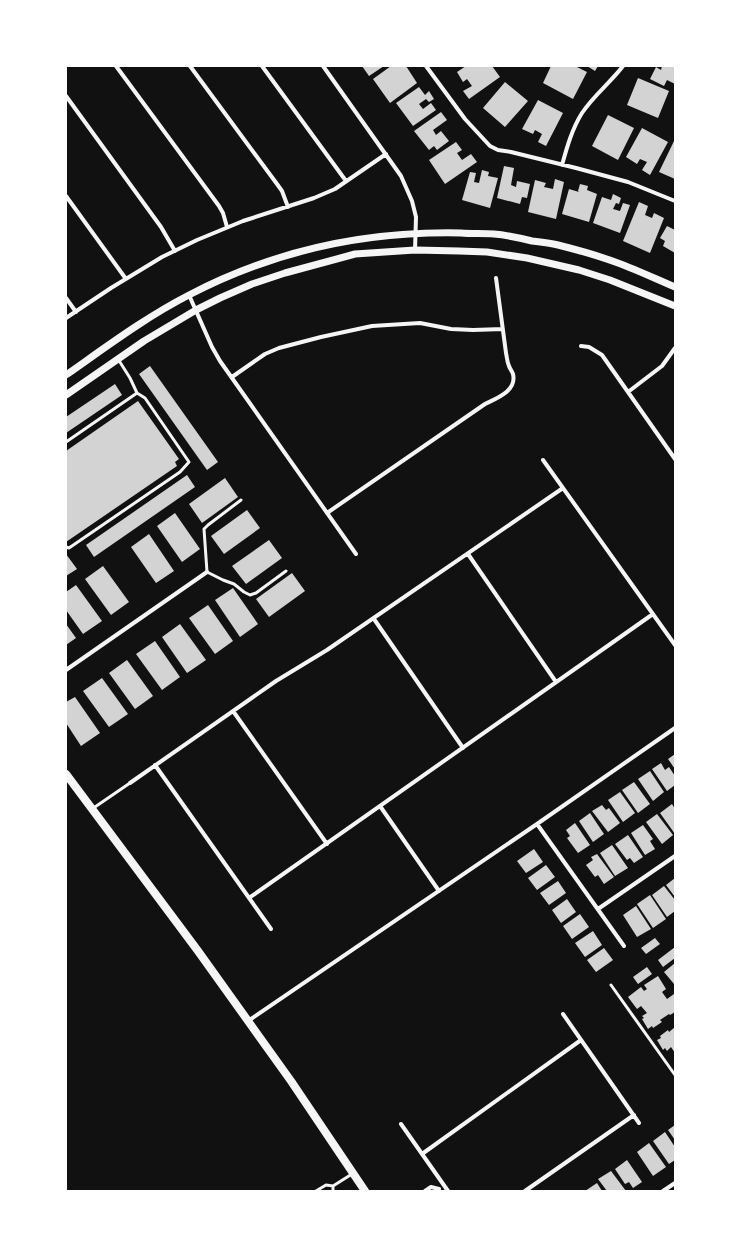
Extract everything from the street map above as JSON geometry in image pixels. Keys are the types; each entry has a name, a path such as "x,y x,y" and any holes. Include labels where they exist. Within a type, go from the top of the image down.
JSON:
{"main road":[{"path":"66,774 198,951 291,1081 364,1191"}],"street":[{"path":"116,66 219,206 223,213 227,227"},
{"path":"190,66 282,191 288,207"},
{"path":"262,66 346,181"},
{"path":"323,66 401,176 412,201 416,217 414,250"},
{"path":"426,66 465,119 490,146 498,150 628,182 675,201"},
{"path":"562,165 573,131 583,112 623,66"},
{"path":"66,96 161,227 175,251"},
{"path":"66,318 162,257 227,227 314,198 335,189 386,154"},
{"path":"66,196 126,279"},
{"path":"66,375 136,327 189,295 246,268 306,249 369,237 415,233 494,234 556,245 617,263 675,287"},
{"path":"66,395 144,341 196,310 252,284 355,254 414,250 487,252 579,270 610,280 675,306"},
{"path":"327,513 485,404 508,391 512,386 514,378 508,365 496,278"},
{"path":"189,295 212,347 356,554"},
{"path":"66,298 76,312"},
{"path":"232,377 264,354 278,348 372,326 420,322 451,329 503,329"},
{"path":"581,346 589,348 602,355 675,459"},
{"path":"628,392 662,366 675,348"},
{"path":"543,460 675,646"},
{"path":"130,783 276,681 374,619 563,488"},
{"path":"468,554 556,682"},
{"path":"66,670 207,572"},
{"path":"249,898 653,614"},
{"path":"374,619 463,748"},
{"path":"233,711 327,844"},
{"path":"248,1021 538,824 675,728"},
{"path":"155,765 271,929"},
{"path":"380,806 439,891"},
{"path":"538,824 624,946"},
{"path":"598,909 675,856"},
{"path":"563,1014 640,1123"},
{"path":"422,1154 582,1040"},
{"path":"525,1191 634,1115"},
{"path":"401,1124 448,1191"},
{"path":"663,1191 675,1183"},
{"path":"424,1191 431,1187 439,1190 444,1185"}],"lane":[{"path":"66,547 69,548 180,472 189,462 145,398 137,393 118,358"},
{"path":"66,442 137,393"},
{"path":"241,500 204,529 207,572 234,584 244,592 250,594 256,593 286,571"},
{"path":"92,809 130,783"},
{"path":"612,985 675,1075"},
{"path":"316,1191 326,1185 333,1186 353,1174"},
{"path":"333,1186 333,1191"}],"building":[{"path":"362,66 384,66 369,76"},
{"path":"391,66 406,66 417,83 390,103 373,79"},
{"path":"466,66 492,66 500,77 469,99 463,91 472,86 467,79 463,82 457,72"},
{"path":"551,66 575,66 587,72 573,99 543,83"},
{"path":"587,66 598,66 595,71"},
{"path":"662,66 675,66 675,84 667,80 664,86 650,79 656,67 661,70"},
{"path":"638,78 669,91 658,118 627,105"},
{"path":"505,82 528,101 505,127 483,108"},
{"path":"419,87 425,95 429,91 434,99 429,102 426,99 419,104 423,109 431,103 436,110 413,126 396,103"},
{"path":"538,100 563,113 546,146 538,142 542,134 535,130 533,134 522,129"},
{"path":"441,112 447,120 433,130 436,135 441,131 449,141 437,150 434,146 429,150 414,131"},
{"path":"608,115 634,128 618,160 592,146"},
{"path":"642,128 668,142 650,175 642,170 647,162 640,159 637,164 626,157"},
{"path":"674,141 675,142 675,179 659,172"},
{"path":"456,142 462,150 457,153 462,160 471,154 477,162 445,184 429,160"},
{"path":"504,166 514,168 511,185 516,187 517,181 530,184 527,198 522,197 520,204 497,198"},
{"path":"482,170 489,172 488,176 498,178 490,208 462,200 470,172 476,173 474,182 479,183"},
{"path":"555,179 564,182 556,219 528,212 535,180 546,183 544,187 553,189"},
{"path":"580,184 588,186 587,190 597,194 589,222 562,214 569,189 579,192"},
{"path":"613,194 621,198 619,204 616,203 613,209 620,211 623,203 630,205 620,233 593,223 602,197 611,200"},
{"path":"639,202 648,206 645,215 652,218 654,213 664,218 650,253 623,241"},
{"path":"667,226 675,230 675,253 663,246 665,241 660,238"},
{"path":"150,366 218,462 207,470 139,374"},
{"path":"115,384 122,395 66,433 66,417"},
{"path":"138,401 179,459 175,462 177,466 66,542 66,451"},
{"path":"187,475 195,487 94,557 86,545"},
{"path":"225,478 238,497 202,523 189,504"},
{"path":"247,510 260,528 224,554 211,536"},
{"path":"175,513 200,549 182,562 157,526"},
{"path":"149,534 174,571 156,583 131,547"},
{"path":"269,540 282,558 246,584 232,566"},
{"path":"66,554 77,569 66,576"},
{"path":"103,566 129,602 111,615 85,579"},
{"path":"292,573 305,591 269,617 256,599"},
{"path":"76,585 102,621 83,634 66,610 66,592"},
{"path":"233,588 258,624 240,637 215,600"},
{"path":"208,605 233,641 215,654 189,618"},
{"path":"66,624 76,638 66,645"},
{"path":"180,624 206,660 187,673 162,637"},
{"path":"155,641 180,677 162,690 136,654"},
{"path":"127,660 153,696 135,709 109,673"},
{"path":"102,678 128,714 109,727 83,691"},
{"path":"75,697 100,733 81,746 66,723 66,702"},
{"path":"675,754 675,769 668,759"},
{"path":"661,763 665,770 669,767 675,776 675,785 667,791 652,769"},
{"path":"650,771 664,792 653,801 638,779"},
{"path":"634,782 650,804 638,813 622,790"},
{"path":"620,792 635,813 623,822 608,800"},
{"path":"672,804 675,809 675,834 660,813"},
{"path":"602,805 606,810 609,808 620,823 608,832 592,811"},
{"path":"590,813 604,834 593,842 579,821"},
{"path":"657,814 673,835 662,844 646,822"},
{"path":"575,823 590,845 578,853 567,838 570,836 566,830"},
{"path":"643,825 653,839 650,841 655,849 645,855 631,833"},
{"path":"628,835 643,857 634,863 630,858 627,860 615,844"},
{"path":"612,845 628,868 615,876 600,853"},
{"path":"534,849 543,862 526,873 517,861"},
{"path":"597,854 614,877 604,884 598,875 595,877 586,865 593,860 591,857"},
{"path":"546,865 555,877 537,890 528,878"},
{"path":"675,878 675,897 666,885"},
{"path":"558,881 566,893 549,905 540,893"},
{"path":"664,886 675,900 675,911 667,917 652,895"},
{"path":"650,895 666,919 653,928 637,904"},
{"path":"567,899 576,912 561,923 552,910"},
{"path":"636,906 651,929 637,937 623,915"},
{"path":"580,914 589,927 572,939 563,926"},
{"path":"593,931 602,945 585,957 575,943"},
{"path":"655,938 660,944 646,954 641,948"},
{"path":"675,947 675,958 663,967 658,960"},
{"path":"604,948 613,960 596,972 587,960"},
{"path":"675,963 675,983 674,984 664,972"},
{"path":"647,967 652,974 638,984 633,977"},
{"path":"658,976 666,989 662,992 667,999 674,994 675,996 675,1012 660,1020 662,1022 653,1028 652,1026 648,1029 642,1019 644,1018 642,1016 647,1013 641,1006 637,1009 628,997 641,987 644,991 647,989 644,985"},
{"path":"675,1027 675,1053 671,1047 667,1051 665,1048 663,1050 657,1040 661,1038 660,1036 668,1030 669,1032"},
{"path":"675,1125 675,1140 668,1130"},
{"path":"665,1132 675,1147 675,1160 669,1164 653,1141"},
{"path":"649,1143 666,1167 653,1176 637,1152"},
{"path":"627,1160 642,1182 633,1188 629,1182 625,1184 615,1169"},
{"path":"611,1171 626,1191 607,1191 598,1179"},
{"path":"597,1183 602,1191 585,1191"}]}
